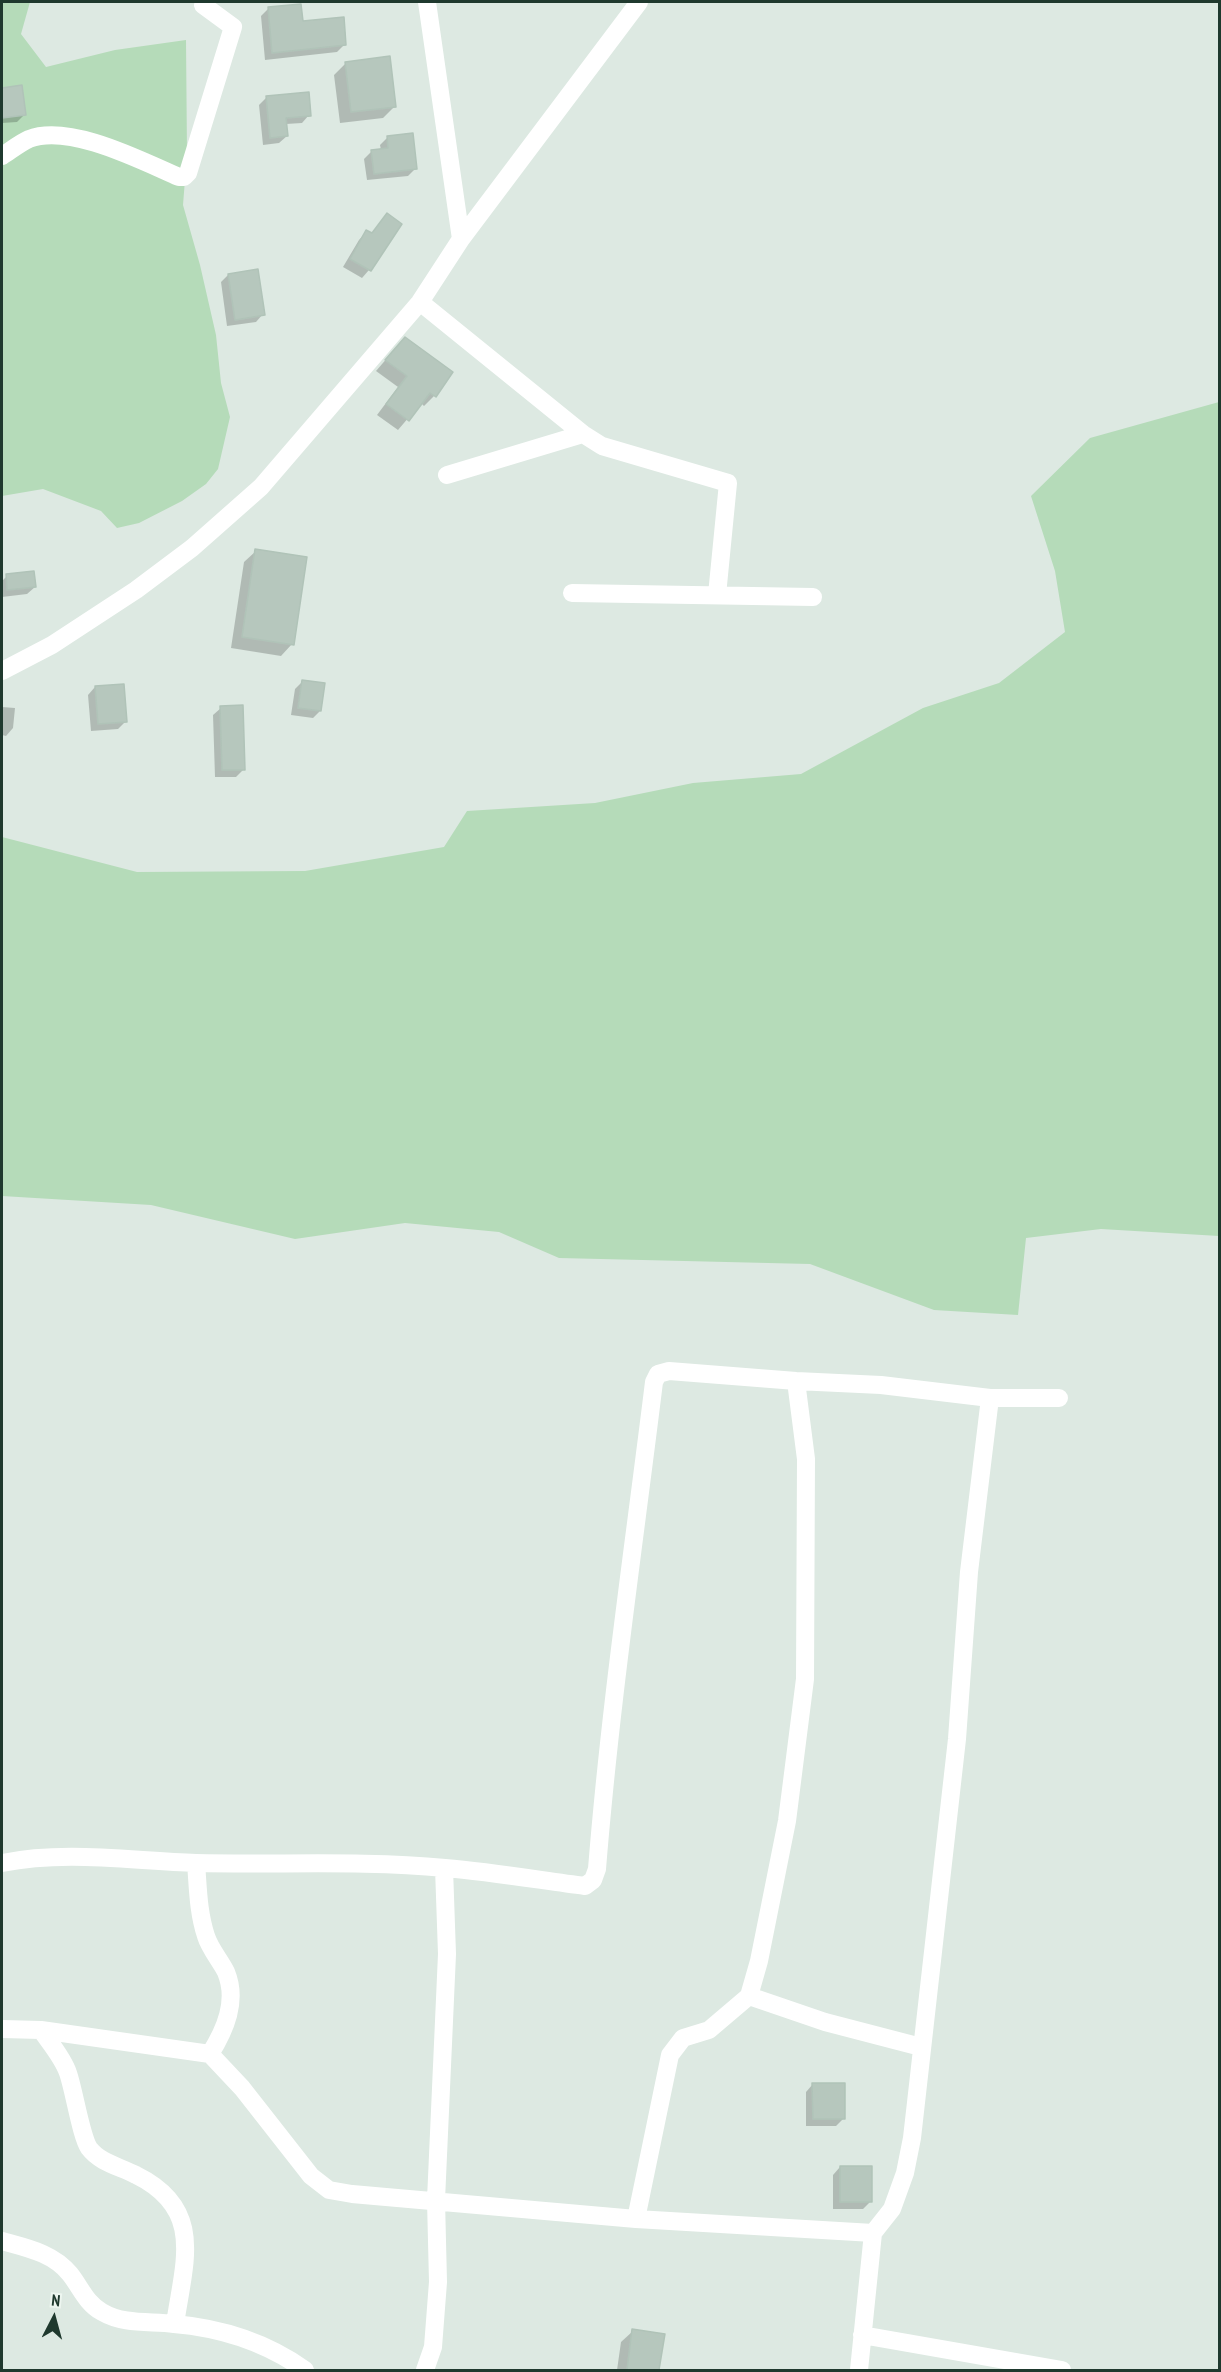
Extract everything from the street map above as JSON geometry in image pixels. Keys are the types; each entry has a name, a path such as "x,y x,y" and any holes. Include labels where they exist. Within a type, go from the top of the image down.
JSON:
{"street":[{"path":"2,156 30,139 54,136 72,137 106,146 178,177 184,177 188,173 233,27 203,4 206,2"},
{"path":"427,2 461,239"},
{"path":"2,671 93,620 192,548 261,487 420,302 461,239 639,2"},
{"path":"420,302 582,434 602,446 728,483 717,595"},
{"path":"447,475 582,434"},
{"path":"572,593 813,597"},
{"path":"2,1863 31,1857 93,1856 196,1863 362,1864 444,1868 585,1886 593,1880 597,1869 620,1636 654,1382 658,1374 669,1371 881,1385 990,1398 1059,1398"},
{"path":"636,2219 670,2055 683,2038 709,2030 749,1996 759,1961 787,1821 806,1679 806,1459 796,1381"},
{"path":"859,2370 873,2234 892,2209 905,2173 912,2138 957,1739 969,1572 990,1398"},
{"path":"196,1863 198,1900 206,1937 226,1973 231,1995 228,2019 210,2054"},
{"path":"425,2370 433,2347 438,2282 436,2200 447,1954 444,1868"},
{"path":"749,1996 825,2022 921,2047"},
{"path":"2,2029 41,2030 210,2054 242,2088 311,2176 329,2190 352,2194 636,2219 873,2234"},
{"path":"41,2030 67,2070 88,2146 98,2158 139,2176 169,2196 182,2217 185,2252 175,2324"},
{"path":"2,2241 30,2248 51,2257 69,2273 89,2302 104,2313 134,2322 175,2324 244,2337 283,2354 305,2370"},
{"path":"862,2335 1062,2370"}],"green space":[{"path":"2,2 30,2 21,34 46,67 115,50 186,40 187,154 183,205 216,335 221,383 230,417 218,469 206,484 182,501 139,523 117,528 101,511 43,489 2,496"},
{"path":"1219,402 1219,1236 1101,1229 1026,1238 1018,1315 934,1310 810,1264 559,1258 499,1232 405,1223 295,1239 151,1205 2,1196 2,837 137,872 305,871 444,847 467,811 595,803 693,783 801,774 923,708 999,683 1065,632 1055,571 1031,496 1090,438"}],"building":[{"path":"301,4 303,21 344,17 346,45 272,53 268,7"},
{"path":"390,56 396,107 351,112 345,62"},
{"path":"22,85 26,115 2,118 2,88"},
{"path":"309,92 311,116 286,118 288,136 270,138 266,96"},
{"path":"413,133 417,169 374,174 371,150 388,148 387,136"},
{"path":"387,213 402,224 371,271 350,259 366,230 372,233"},
{"path":"258,269 265,315 235,320 228,274"},
{"path":"405,337 453,372 436,397 430,393 409,421 386,404 407,376 385,360"},
{"path":"255,549 307,557 294,645 242,637"},
{"path":"34,571 36,587 7,590 6,574"},
{"path":"302,680 325,683 321,711 298,708"},
{"path":"124,684 127,722 98,724 95,686"},
{"path":"243,705 245,770 222,770 220,706"},
{"path":"812,2083 845,2083 845,2119 813,2119"},
{"path":"840,2166 872,2166 872,2202 840,2202"},
{"path":"632,2329 665,2334 659,2370 627,2370"}]}
